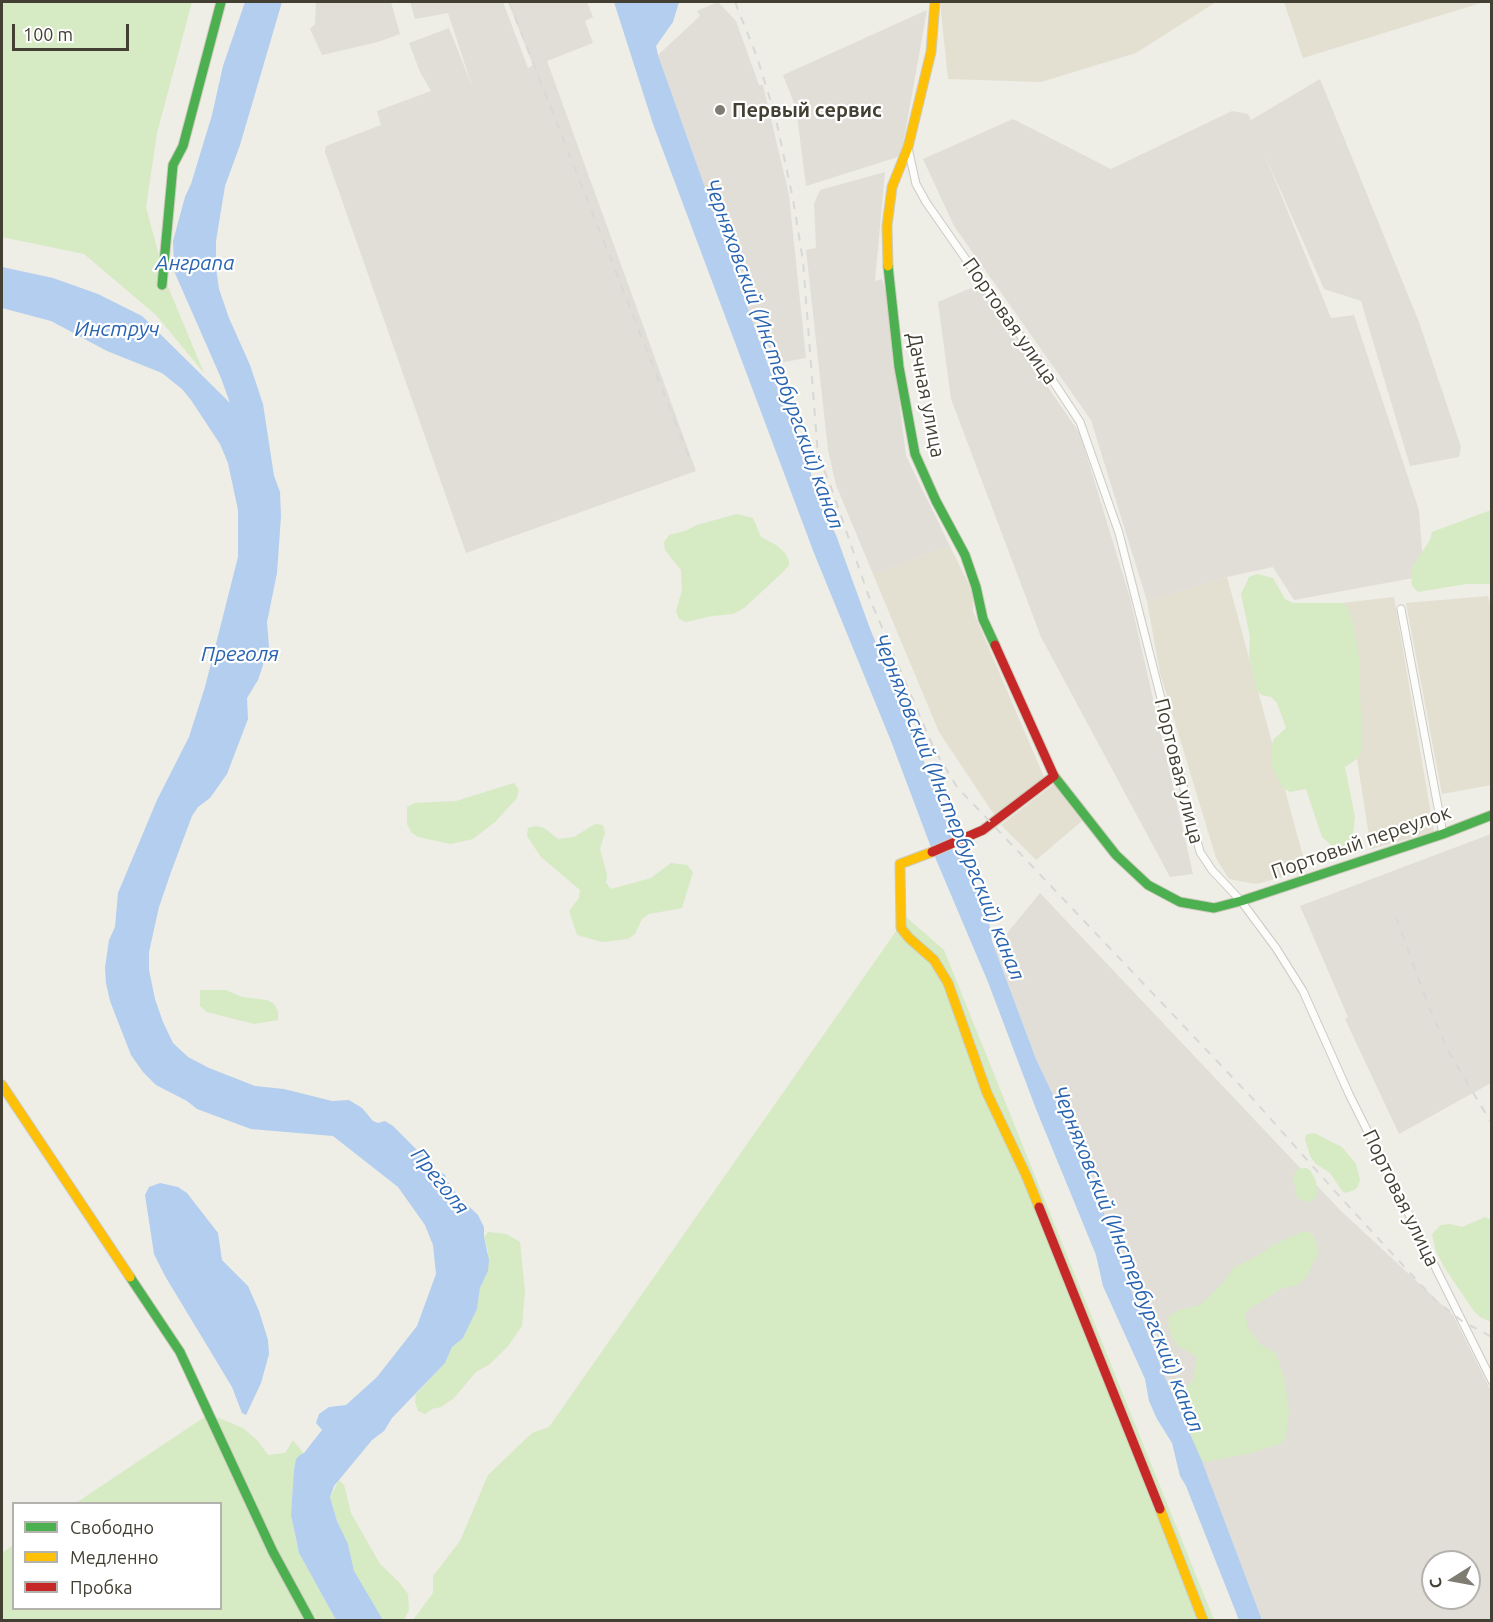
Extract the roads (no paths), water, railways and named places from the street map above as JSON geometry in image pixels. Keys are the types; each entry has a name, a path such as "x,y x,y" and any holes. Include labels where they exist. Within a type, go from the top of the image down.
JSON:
{"street":[{"path":"162,285 173,165 183,146 221,2"},
{"name":"Дачная улица","path":"935,2 931,52 908,147 892,187 887,226 888,270 899,367 915,454 936,501 965,555 976,587 983,620 1054,776 1116,855 1148,885 1180,902 1197,906 1214,908 1241,901"},
{"name":"Портовая улица","path":"908,147 916,184 925,200 1004,314 1039,360 1080,422 1119,533 1200,852 1276,948 1303,991 1349,1094 1491,1381"},
{"path":"1401,609 1443,834"},
{"path":"1054,776 993,825 968,838 900,864 901,928 934,960 948,983 987,1093 1030,1185 1203,1620"},
{"name":"Портовый переулок","path":"1241,901 1491,816"},
{"path":"2,1085 180,1352 273,1552 310,1620"}],"water":[{"name":"Преголя","path":"245,2 282,2 240,145 225,186 216,241 216,268 219,289 229,318 250,365 263,404 274,476 280,492 281,516 277,573 267,622 269,647 258,680 247,698 248,719 227,774 210,798 198,807 192,816 159,907 149,952 149,970 163,1022 173,1043 188,1057 255,1086 284,1089 332,1101 349,1100 362,1108 373,1121 378,1123 385,1121 393,1126 427,1157 430,1167 445,1175 459,1197 478,1215 484,1227 489,1260 488,1271 480,1288 477,1309 463,1338 452,1347 445,1363 392,1418 384,1431 372,1440 334,1486 330,1497 337,1521 348,1544 354,1571 383,1620 336,1620 299,1553 291,1515 294,1469 296,1459 304,1453 322,1430 316,1423 319,1414 329,1407 346,1405 377,1377 417,1326 436,1274 433,1245 425,1225 398,1187 333,1136 251,1129 197,1109 187,1101 156,1085 131,1055 110,1001 106,983 105,968 109,940 115,927 118,893 157,800 189,737 205,687 238,557 238,510 228,463 220,444 191,400 182,389 162,373 107,351 51,321 2,308 2,267 53,278 98,294 142,316 230,403 174,271 173,241 212,115 223,66"},
{"path":"614,2 679,2 673,22 656,46 658,55 768,365 809,465 817,499 836,535 869,626 989,922 992,941 1036,1059 1054,1097 1061,1103 1093,1180 1120,1261 1164,1375 1202,1461 1262,1620 1239,1620 1180,1476 1172,1443 1149,1401 1145,1379 1103,1286 1096,1255 814,553 653,124"},
{"path":"160,1183 178,1187 187,1193 218,1233 222,1260 248,1286 259,1311 268,1340 269,1354 261,1383 246,1415 242,1413 232,1387 154,1254 145,1195 149,1187"}],"railway":[{"path":"509,2 689,457"},
{"path":"735,2 757,57 775,115 793,199 803,261 818,456 869,597 934,749 957,787 1252,1098 1435,1300 1462,1321 1492,1337"},
{"path":"1396,917 1429,1007 1450,1054 1492,1124"}],"place":[{"name":"Первый сервис","path":"720,110"}],"water label":[{"name":"Анграпа","path":"195,263"},
{"name":"Инструч","path":"117,329"},
{"name":"Черняховский (Инстербургский) канал","path":"774,354"},
{"name":"Черняховский (Инстербургский) канал","path":"949,807"},
{"name":"Черняховский (Инстербургский) канал","path":"1128,1259"}]}
